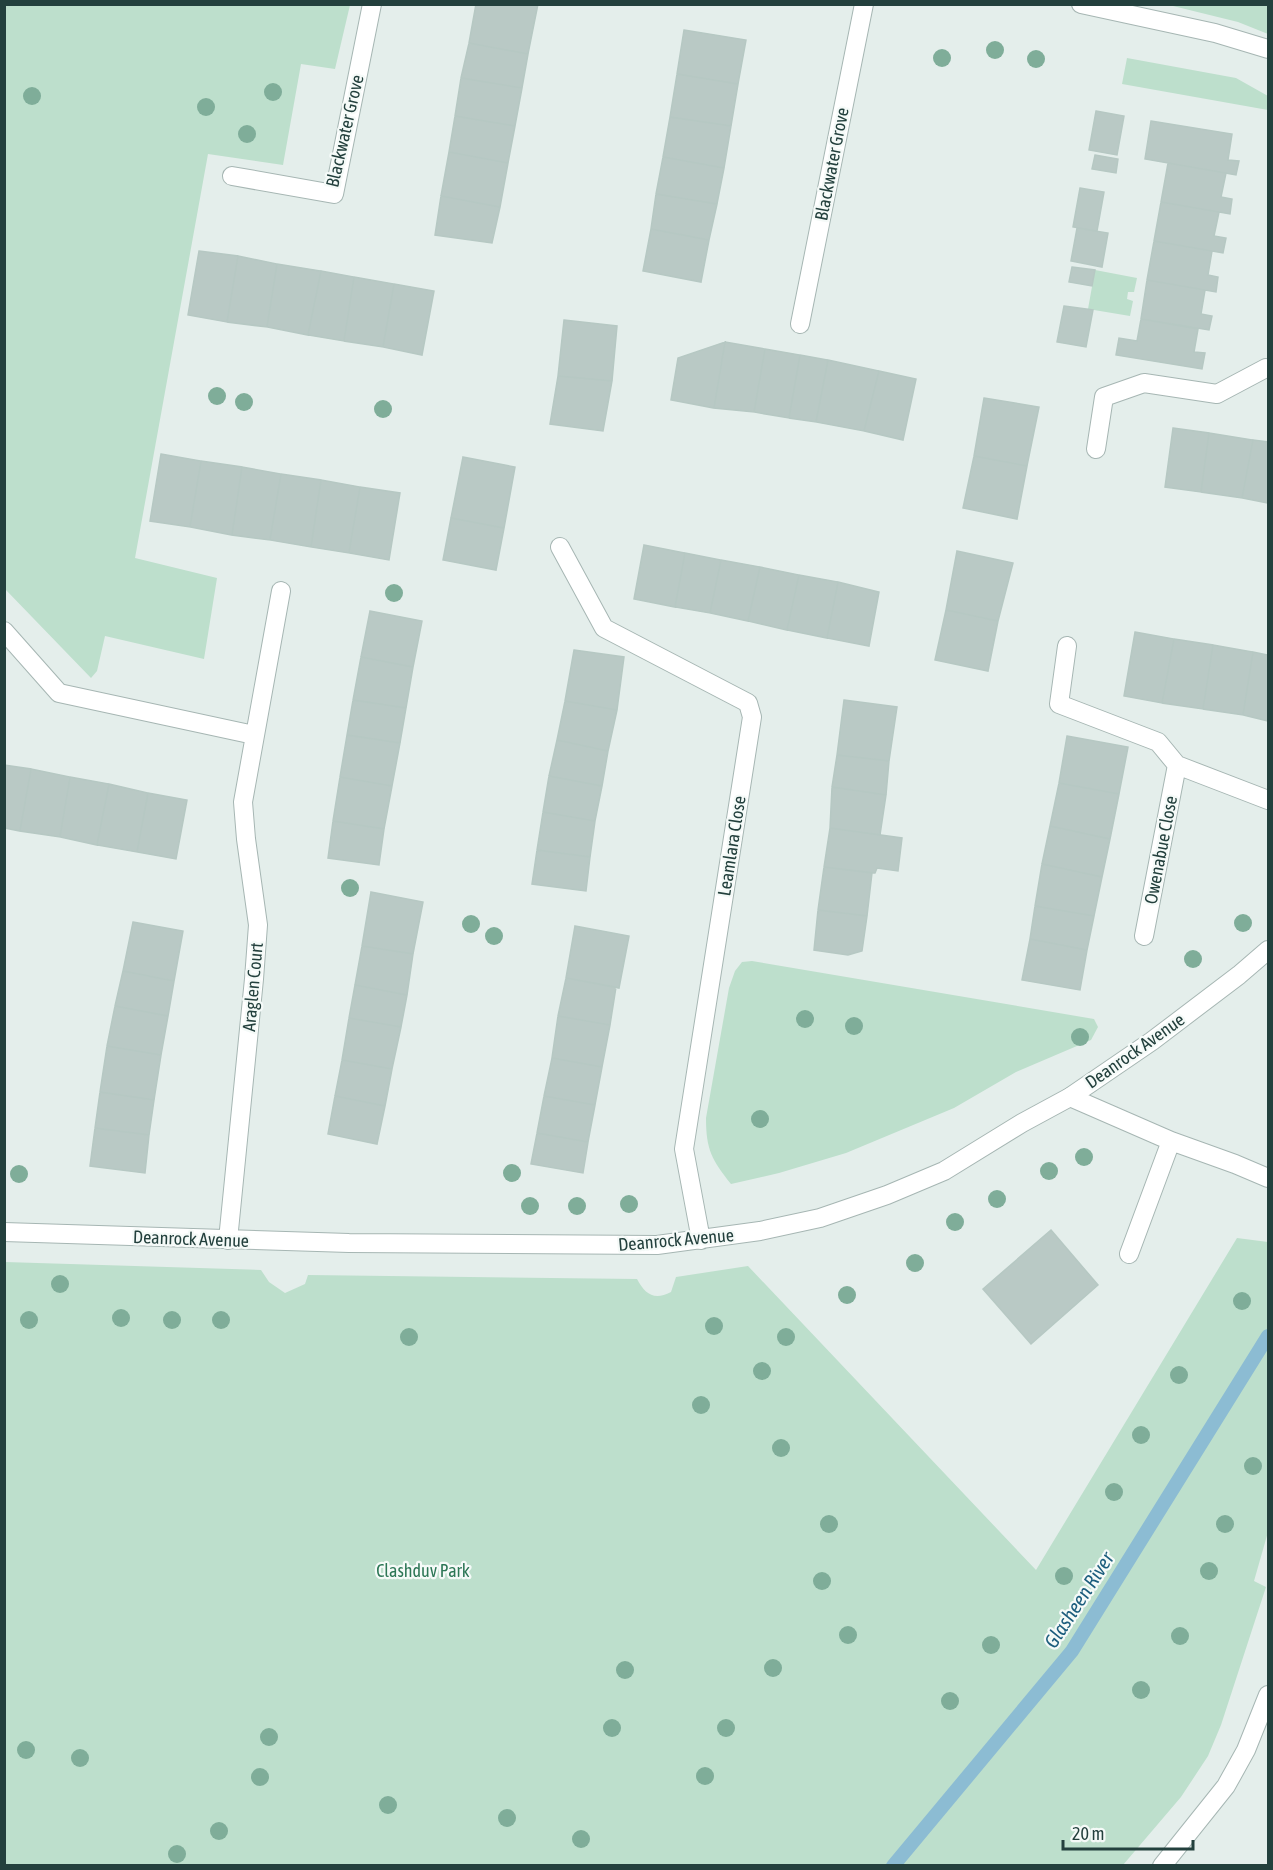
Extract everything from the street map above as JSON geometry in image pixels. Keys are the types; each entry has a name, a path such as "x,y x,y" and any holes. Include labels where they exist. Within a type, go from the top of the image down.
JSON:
{"street":[{"name":"Blackwater Grove","path":"232,176 334,194 372,4"},
{"name":"Blackwater Grove","path":"800,324 864,4"},
{"path":"1081,4 1215,33 1269,49"},
{"path":"1096,449 1104,397 1144,383 1217,394 1268,363"},
{"name":"Leamlara Close","path":"560,547 604,628 748,703 752,717 684,1149 702,1240"},
{"name":"Araglen Court","path":"228,1240 258,925 243,802 281,591"},
{"path":"4,631 59,693 254,735"},
{"path":"1067,646 1059,704 1158,742 1177,765 1269,800"},
{"name":"Owenabue Close","path":"1144,936 1177,765"},
{"name":"Deanrock Avenue","path":"4,1232 228,1240 613,1246 657,1245 702,1240 760,1231 819,1218 888,1195 944,1171 1022,1123 1070,1097 1152,1041 1269,950"},
{"path":"1070,1097 1170,1142 1269,1178"},
{"path":"1129,1254 1170,1142"},
{"path":"1162,1866 1226,1786 1246,1750 1269,1695"}],"green space":[{"path":"4,5 350,5 335,69 301,64 283,165 208,154 135,558 217,578 204,659 105,636 97,671 91,678 5,589"},
{"path":"1169,5 1268,5 1268,34 1238,22"},
{"path":"1127,58 1236,78 1268,96 1268,110 1122,84"},
{"path":"1095,270 1137,278 1134,292 1128,292 1127,299 1133,301 1130,316 1088,309"},
{"path":"752,961 1094,1019 1098,1027 1091,1040 1016,1072 954,1108 846,1153 779,1173 731,1184 711,1154 706,1118 729,988 735,971 742,962"},
{"name":"Clashduv Park","path":"1237,1238 1268,1242 1268,1532 1254,1581 1266,1587 1221,1725 1208,1756 1181,1797 1123,1865 5,1865 5,1262 261,1270 269,1282 285,1293 305,1284 308,1275 637,1279 643,1289 655,1296 671,1292 676,1277 748,1266 1036,1570"}],"building":[{"path":"476,4 538,4 528,54 469,43"},
{"path":"684,30 746,40 738,84 677,74"},
{"path":"469,43 528,54 522,88 461,78"},
{"path":"677,74 738,84 731,126 670,117"},
{"path":"461,78 522,88 515,126 455,116"},
{"path":"1096,111 1124,116 1117,155 1089,150"},
{"path":"455,116 515,126 508,163 449,152"},
{"path":"670,117 731,126 724,168 663,157"},
{"path":"1151,121 1232,134 1228,160 1239,161 1236,175 1145,159"},
{"path":"449,152 508,163 500,207 441,196"},
{"path":"1095,155 1118,159 1116,173 1092,169"},
{"path":"663,157 724,168 717,204 656,194"},
{"path":"1168,163 1226,173 1221,197 1232,199 1230,214 1161,202"},
{"path":"1080,188 1104,192 1097,231 1073,227"},
{"path":"656,194 717,204 709,240 651,229"},
{"path":"441,196 500,207 492,243 435,235"},
{"path":"1161,202 1219,212 1214,236 1226,238 1223,253 1154,241"},
{"path":"1077,228 1108,233 1102,267 1071,261"},
{"path":"651,229 709,240 701,282 643,271"},
{"path":"1154,241 1212,251 1208,275 1218,277 1216,292 1147,280"},
{"path":"199,251 238,256 227,322 188,315"},
{"path":"238,256 277,264 267,327 227,322"},
{"path":"277,264 321,271 308,335 267,327"},
{"path":"1072,267 1095,270 1092,286 1069,282"},
{"path":"321,271 354,277 344,341 308,335"},
{"path":"354,277 394,284 383,347 344,341"},
{"path":"1147,280 1205,290 1201,314 1212,316 1209,330 1141,319"},
{"path":"394,284 434,291 422,355 383,347"},
{"path":"1064,306 1093,310 1086,347 1057,342"},
{"path":"1141,319 1198,329 1194,352 1205,353 1202,369 1116,355 1119,338 1137,341"},
{"path":"564,320 617,326 612,381 558,376"},
{"path":"725,342 714,408 671,400 678,358"},
{"path":"725,342 765,349 754,412 714,408"},
{"path":"765,349 800,355 789,418 754,412"},
{"path":"800,355 828,360 816,422 789,418"},
{"path":"828,360 879,371 864,431 816,422"},
{"path":"879,371 916,379 903,440 864,431"},
{"path":"558,376 612,381 603,431 550,424"},
{"path":"984,398 1039,407 1027,466 974,456"},
{"path":"1173,428 1209,433 1201,492 1165,487"},
{"path":"1209,433 1253,440 1242,498 1201,492"},
{"path":"1253,440 1268,442 1268,503 1242,498"},
{"path":"161,454 201,461 190,527 150,521"},
{"path":"974,456 1027,466 1017,519 963,508"},
{"path":"463,457 515,467 504,528 451,518"},
{"path":"201,461 242,467 232,535 190,527"},
{"path":"242,467 281,474 270,540 232,535"},
{"path":"281,474 321,480 311,547 270,540"},
{"path":"321,480 360,487 349,553 311,547"},
{"path":"360,487 400,493 389,560 349,553"},
{"path":"451,518 504,528 496,570 443,560"},
{"path":"644,545 685,553 675,607 634,599"},
{"path":"957,551 1013,563 998,621 946,610"},
{"path":"685,553 721,560 710,613 675,607"},
{"path":"721,560 760,567 748,621 710,613"},
{"path":"760,567 799,575 787,630 748,621"},
{"path":"799,575 838,582 827,638 787,630"},
{"path":"838,582 879,592 869,646 827,638"},
{"path":"946,610 998,621 988,671 935,660"},
{"path":"370,611 422,621 413,667 361,657"},
{"path":"1135,632 1174,639 1162,703 1124,696"},
{"path":"1174,639 1213,645 1203,709 1162,703"},
{"path":"1213,645 1253,652 1243,715 1203,709"},
{"path":"574,650 624,657 617,710 565,701"},
{"path":"1253,652 1268,655 1268,721 1243,715"},
{"path":"361,657 413,667 406,708 353,700"},
{"path":"353,700 406,708 400,743 347,735"},
{"path":"844,700 897,707 889,761 837,755"},
{"path":"565,701 617,710 608,751 557,740"},
{"path":"347,735 400,743 392,786 340,777"},
{"path":"1067,736 1128,747 1119,794 1059,783"},
{"path":"557,740 608,751 602,786 549,776"},
{"path":"837,755 889,761 886,795 832,787"},
{"path":"4,765 31,769 20,831 4,828"},
{"path":"31,769 70,777 60,837 20,831"},
{"path":"549,776 602,786 595,821 543,812"},
{"path":"70,777 109,784 97,845 60,837"},
{"path":"340,777 392,786 384,829 333,821"},
{"path":"1059,783 1119,794 1110,839 1050,826"},
{"path":"109,784 148,793 137,852 97,845"},
{"path":"832,787 886,795 880,835 830,828"},
{"path":"148,793 187,800 176,859 137,852"},
{"path":"543,812 595,821 590,857 537,850"},
{"path":"333,821 384,829 379,865 328,858"},
{"path":"1050,826 1110,839 1102,877 1042,864"},
{"path":"830,828 902,838 898,871 877,868 875,873 824,867"},
{"path":"537,850 590,857 586,891 532,884"},
{"path":"1042,864 1102,877 1094,916 1035,906"},
{"path":"824,867 872,873 867,916 818,910"},
{"path":"371,892 423,902 413,954 362,946"},
{"path":"1035,906 1094,916 1087,950 1030,939"},
{"path":"818,910 867,916 862,951 848,955 814,950"},
{"path":"133,922 183,931 174,981 123,971"},
{"path":"575,926 629,936 619,988 566,978"},
{"path":"1030,939 1087,950 1080,990 1022,980"},
{"path":"362,946 413,954 407,995 355,985"},
{"path":"123,971 174,981 168,1016 115,1006"},
{"path":"566,978 616,987 610,1025 558,1016"},
{"path":"355,985 407,995 401,1027 349,1018"},
{"path":"115,1006 168,1016 161,1055 107,1046"},
{"path":"558,1016 610,1025 602,1067 552,1058"},
{"path":"349,1018 401,1027 392,1069 342,1060"},
{"path":"107,1046 161,1055 154,1100 100,1092"},
{"path":"552,1058 602,1067 595,1105 544,1096"},
{"path":"342,1060 392,1069 385,1106 335,1096"},
{"path":"100,1092 154,1100 149,1135 95,1128"},
{"path":"335,1096 385,1106 377,1144 328,1134"},
{"path":"544,1096 595,1105 588,1142 537,1133"},
{"path":"95,1128 149,1135 145,1173 90,1166"},
{"path":"537,1133 588,1142 583,1173 531,1164"},
{"path":"1051,1230 1098,1285 1031,1344 983,1289"}],"waterway":[{"name":"Glasheen River","path":"893,1866 1072,1651 1268,1336"}]}
